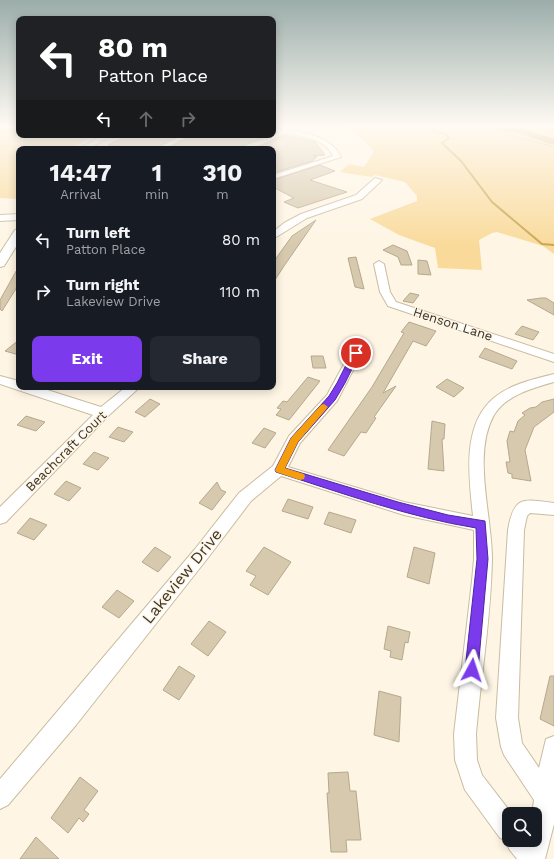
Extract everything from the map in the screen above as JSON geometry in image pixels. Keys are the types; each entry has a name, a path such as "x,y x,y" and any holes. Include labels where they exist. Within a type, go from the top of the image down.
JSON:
{"main road":[{"path":"0,263 16,237"}],"street":[{"path":"276,176 308,167"},
{"path":"276,234 287,225 304,216 359,197 378,180"},
{"path":"0,218 16,217"},
{"name":"Henson Lane","path":"379,264 386,292 392,304 554,358"},
{"name":"Lakeview Drive","path":"0,797 202,554 245,497 279,470 294,440 335,393 349,370 356,353"},
{"path":"502,820 473,782 466,760 465,734 483,559 477,446 482,424 496,402 513,392 554,378"},
{"path":"33,390 103,413"},
{"name":"Beachcraft Court","path":"0,517 103,413 130,390"},
{"path":"279,470 398,506 445,518 481,524"},
{"path":"546,798 512,747 507,718 516,530 519,513 528,506 554,509"},
{"path":"528,852 540,837 554,747"}],"shaded area":[{"path":"0,167 16,167 16,199 0,198"},
{"path":"346,167 554,167 554,254 543,246 497,232 479,240 482,270 438,268 435,248 399,235 370,219 417,201 417,196 405,182 375,175 372,177 340,172"}],"building":[{"path":"276,167 292,167 276,172"},
{"path":"313,167 325,167 335,171 310,180 347,192 298,208 284,202 294,198 276,189 276,179"},
{"path":"316,220 276,278 276,259 292,236"},
{"path":"393,245 407,251 412,265 401,265 398,257 383,250"},
{"path":"356,257 364,289 355,287 348,258"},
{"path":"418,260 427,261 431,275 418,274"},
{"path":"16,271 16,289 2,311 0,309 0,300"},
{"path":"410,293 419,295 413,303 403,301"},
{"path":"546,298 554,303 554,315 527,300"},
{"path":"409,322 436,331 426,346 413,341 383,393 396,386 374,417 376,418 366,433 361,432 344,456 328,450 372,387 404,333 401,332"},
{"path":"522,326 539,332 533,340 515,334"},
{"path":"16,342 16,354 5,351"},
{"path":"485,348 517,361 512,369 479,357"},
{"path":"311,356 323,356 326,368 313,368"},
{"path":"308,377 320,381 289,420 276,415 281,409 277,408 283,401 287,402"},
{"path":"447,379 464,388 454,397 436,387"},
{"path":"150,399 160,404 145,417 135,412"},
{"path":"554,399 554,412 534,427 525,450 531,481 512,478 512,474 508,473 506,462 510,462 507,441 510,431 514,432 518,421 525,415 522,413 530,408 536,407 542,402"},
{"path":"26,416 45,422 36,431 17,425"},
{"path":"432,421 445,424 444,439 442,439 444,471 428,469"},
{"path":"118,427 133,432 124,442 109,437"},
{"path":"264,428 276,433 265,448 252,443"},
{"path":"94,452 109,458 98,470 83,464"},
{"path":"66,481 81,488 69,501 54,494"},
{"path":"217,482 221,490 226,492 212,510 199,503"},
{"path":"288,499 313,507 308,519 282,511"},
{"path":"329,512 356,520 351,533 324,524"},
{"path":"30,518 47,525 34,540 17,533"},
{"path":"155,547 171,557 158,572 142,562"},
{"path":"264,547 291,562 268,595 250,585 256,576 246,571"},
{"path":"414,547 435,553 429,584 407,577"},
{"path":"117,590 134,601 119,618 102,607"},
{"path":"209,621 226,632 208,656 191,644"},
{"path":"388,626 410,632 408,643 405,642 402,660 390,657 391,651 384,649"},
{"path":"179,666 195,676 179,700 163,690"},
{"path":"550,676 554,676 554,726 540,719"},
{"path":"379,691 401,697 399,742 374,735"},
{"path":"348,772 350,791 356,791 361,840 346,840 347,852 331,852 327,793 329,793 328,773"},
{"path":"80,777 98,791 84,810 89,814 83,822 79,818 68,833 51,818"},
{"path":"36,837 59,859 20,859"}],"waterway":[{"path":"466,167 492,202 542,244 554,245"}],"slow traffic":[{"path":"300,476 279,470 294,440 324,407"}],"route":[{"path":"356,353 351,367 332,398 294,440 279,470 398,506 456,521 481,524 483,559 472,670"}]}
